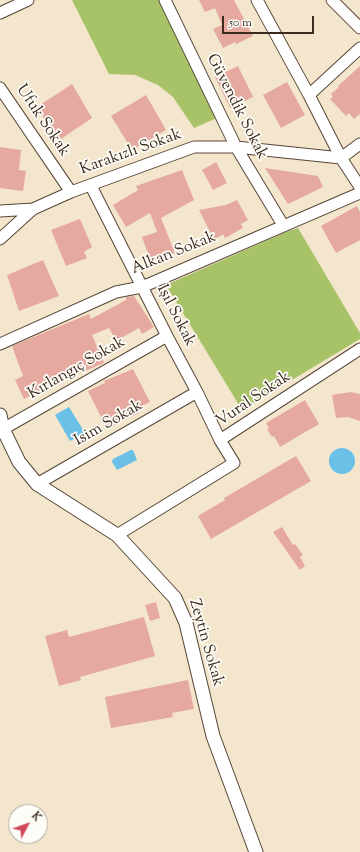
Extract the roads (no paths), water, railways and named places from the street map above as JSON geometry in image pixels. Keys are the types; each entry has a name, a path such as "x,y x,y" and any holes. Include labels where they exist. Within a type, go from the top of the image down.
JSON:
{"street":[{"path":"0,13 28,0"},
{"name":"Güvendik Sokak","path":"165,0 236,147 283,225"},
{"path":"256,0 309,95 341,158 360,187"},
{"path":"332,0 360,28"},
{"path":"309,95 360,48"},
{"name":"Ufuk Sokak","path":"0,88 71,192"},
{"path":"341,158 360,144"},
{"name":"Karakızlı Sokak","path":"0,239 33,209 71,192 91,186 194,147 236,147 341,158"},
{"name":"Işıl Sokak","path":"91,186 166,336 198,392 220,440"},
{"name":"Alkan Sokak","path":"0,344 116,292 142,287 360,193"},
{"name":"Karakızlı Sokak","path":"0,211 33,209"},
{"name":"Kırlangıç Sokak","path":"3,429 166,336"},
{"name":"Vural Sokak","path":"118,535 234,463 220,440 360,349"},
{"name":"Isim Sokak","path":"37,484 198,392"},
{"name":"Zeytin Sokak","path":"0,415 3,429 19,462 37,484 118,535 175,598 186,623 213,736 256,852"}],"water":[{"path":"69,407 85,433 70,441 55,415"},
{"path":"342,448 351,452 355,461 351,470 342,474 333,470 329,461 333,452"},
{"path":"133,450 137,460 117,470 112,462 113,459"}]}
